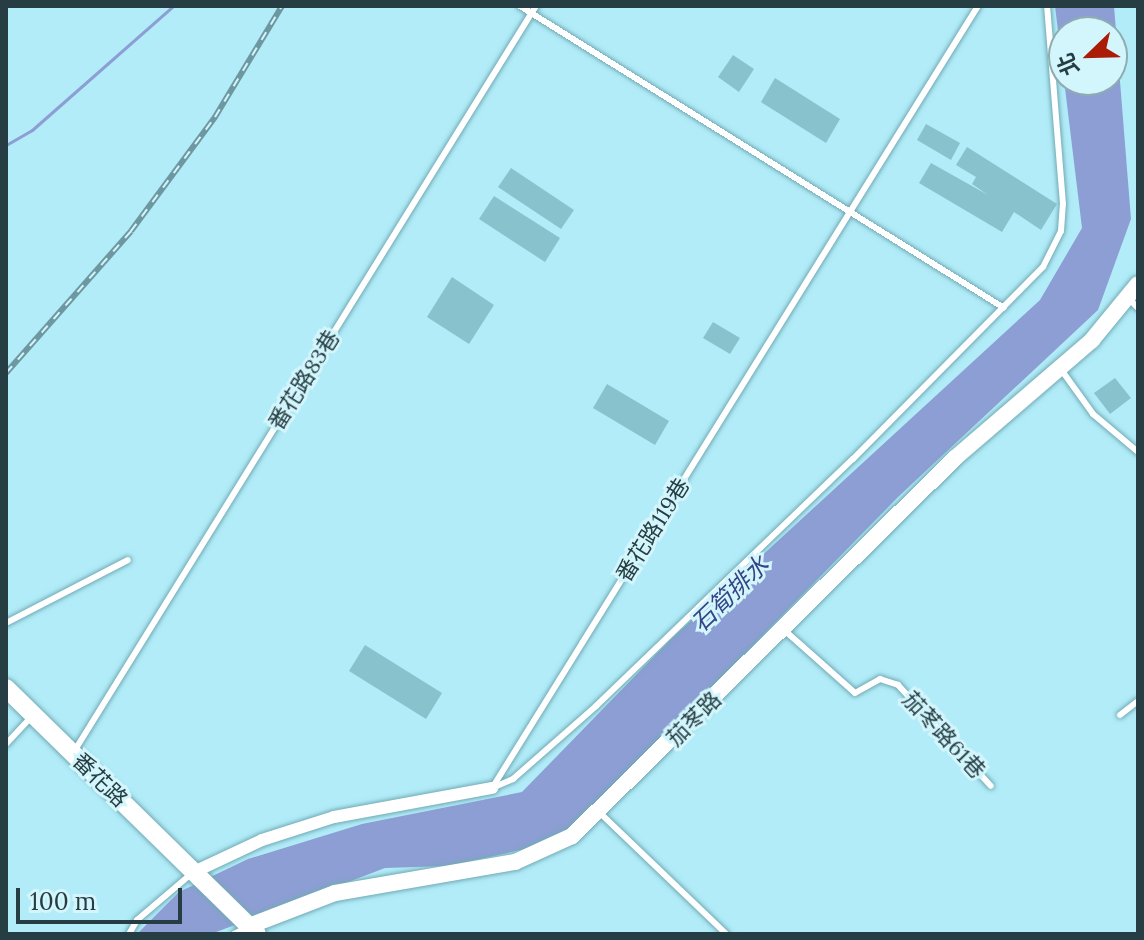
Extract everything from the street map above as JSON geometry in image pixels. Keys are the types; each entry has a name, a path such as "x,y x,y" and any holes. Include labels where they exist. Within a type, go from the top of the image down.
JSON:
{"main road":[{"name":"番花路","path":"6,688 194,872 247,931"}],"street":[{"name":"茄苳路","path":"247,931 335,893 515,862 562,842 600,813 955,458 1133,303 1138,284"},
{"path":"194,872 262,840 334,817 492,788"}],"lane":[{"path":"520,6 1004,308"},
{"name":"番花路83巷","path":"73,753 536,6"},
{"name":"番花路119巷","path":"492,788 978,6"},
{"path":"492,788 513,779 596,706 1043,267 1061,231 1047,6"},
{"path":"1060,368 1093,414 1138,452"},
{"path":"6,623 128,560"},
{"name":"茄苳路61巷","path":"783,629 855,693 880,679 898,685 991,786"},
{"path":"1120,715 1138,701"},
{"path":"6,744 32,715"},
{"path":"600,813 726,934"},
{"path":"129,934 137,920 194,872"}],"water":[{"path":"1055,6 1114,6 1115,16 1056,16"},
{"name":"石筍排水","path":"1066,96 1121,96 1131,219 1098,310 898,497 562,841 448,866 385,868 211,934 137,934 179,892 248,859 362,824 522,792 670,640 1040,300 1082,228"}],"building":[{"path":"733,55 754,69 739,92 718,77"},
{"path":"775,78 840,119 826,143 761,102"},
{"path":"926,124 960,143 951,160 917,140"},
{"path":"967,147 1057,204 1041,230 1014,212 1002,232 919,183 931,163 988,195 972,184 976,177 956,165"},
{"path":"511,168 574,210 561,229 498,187"},
{"path":"494,196 560,238 545,262 479,219"},
{"path":"452,277 494,305 469,344 427,317"},
{"path":"713,322 740,338 730,354 703,338"},
{"path":"1115,378 1131,398 1110,414 1094,393"},
{"path":"607,384 669,421 655,445 593,408"},
{"path":"365,645 442,693 426,719 349,671"}],"waterway":[{"path":"6,145 32,130 173,6"}],"railway":[{"path":"6,373 131,231 215,117 282,6"}]}
